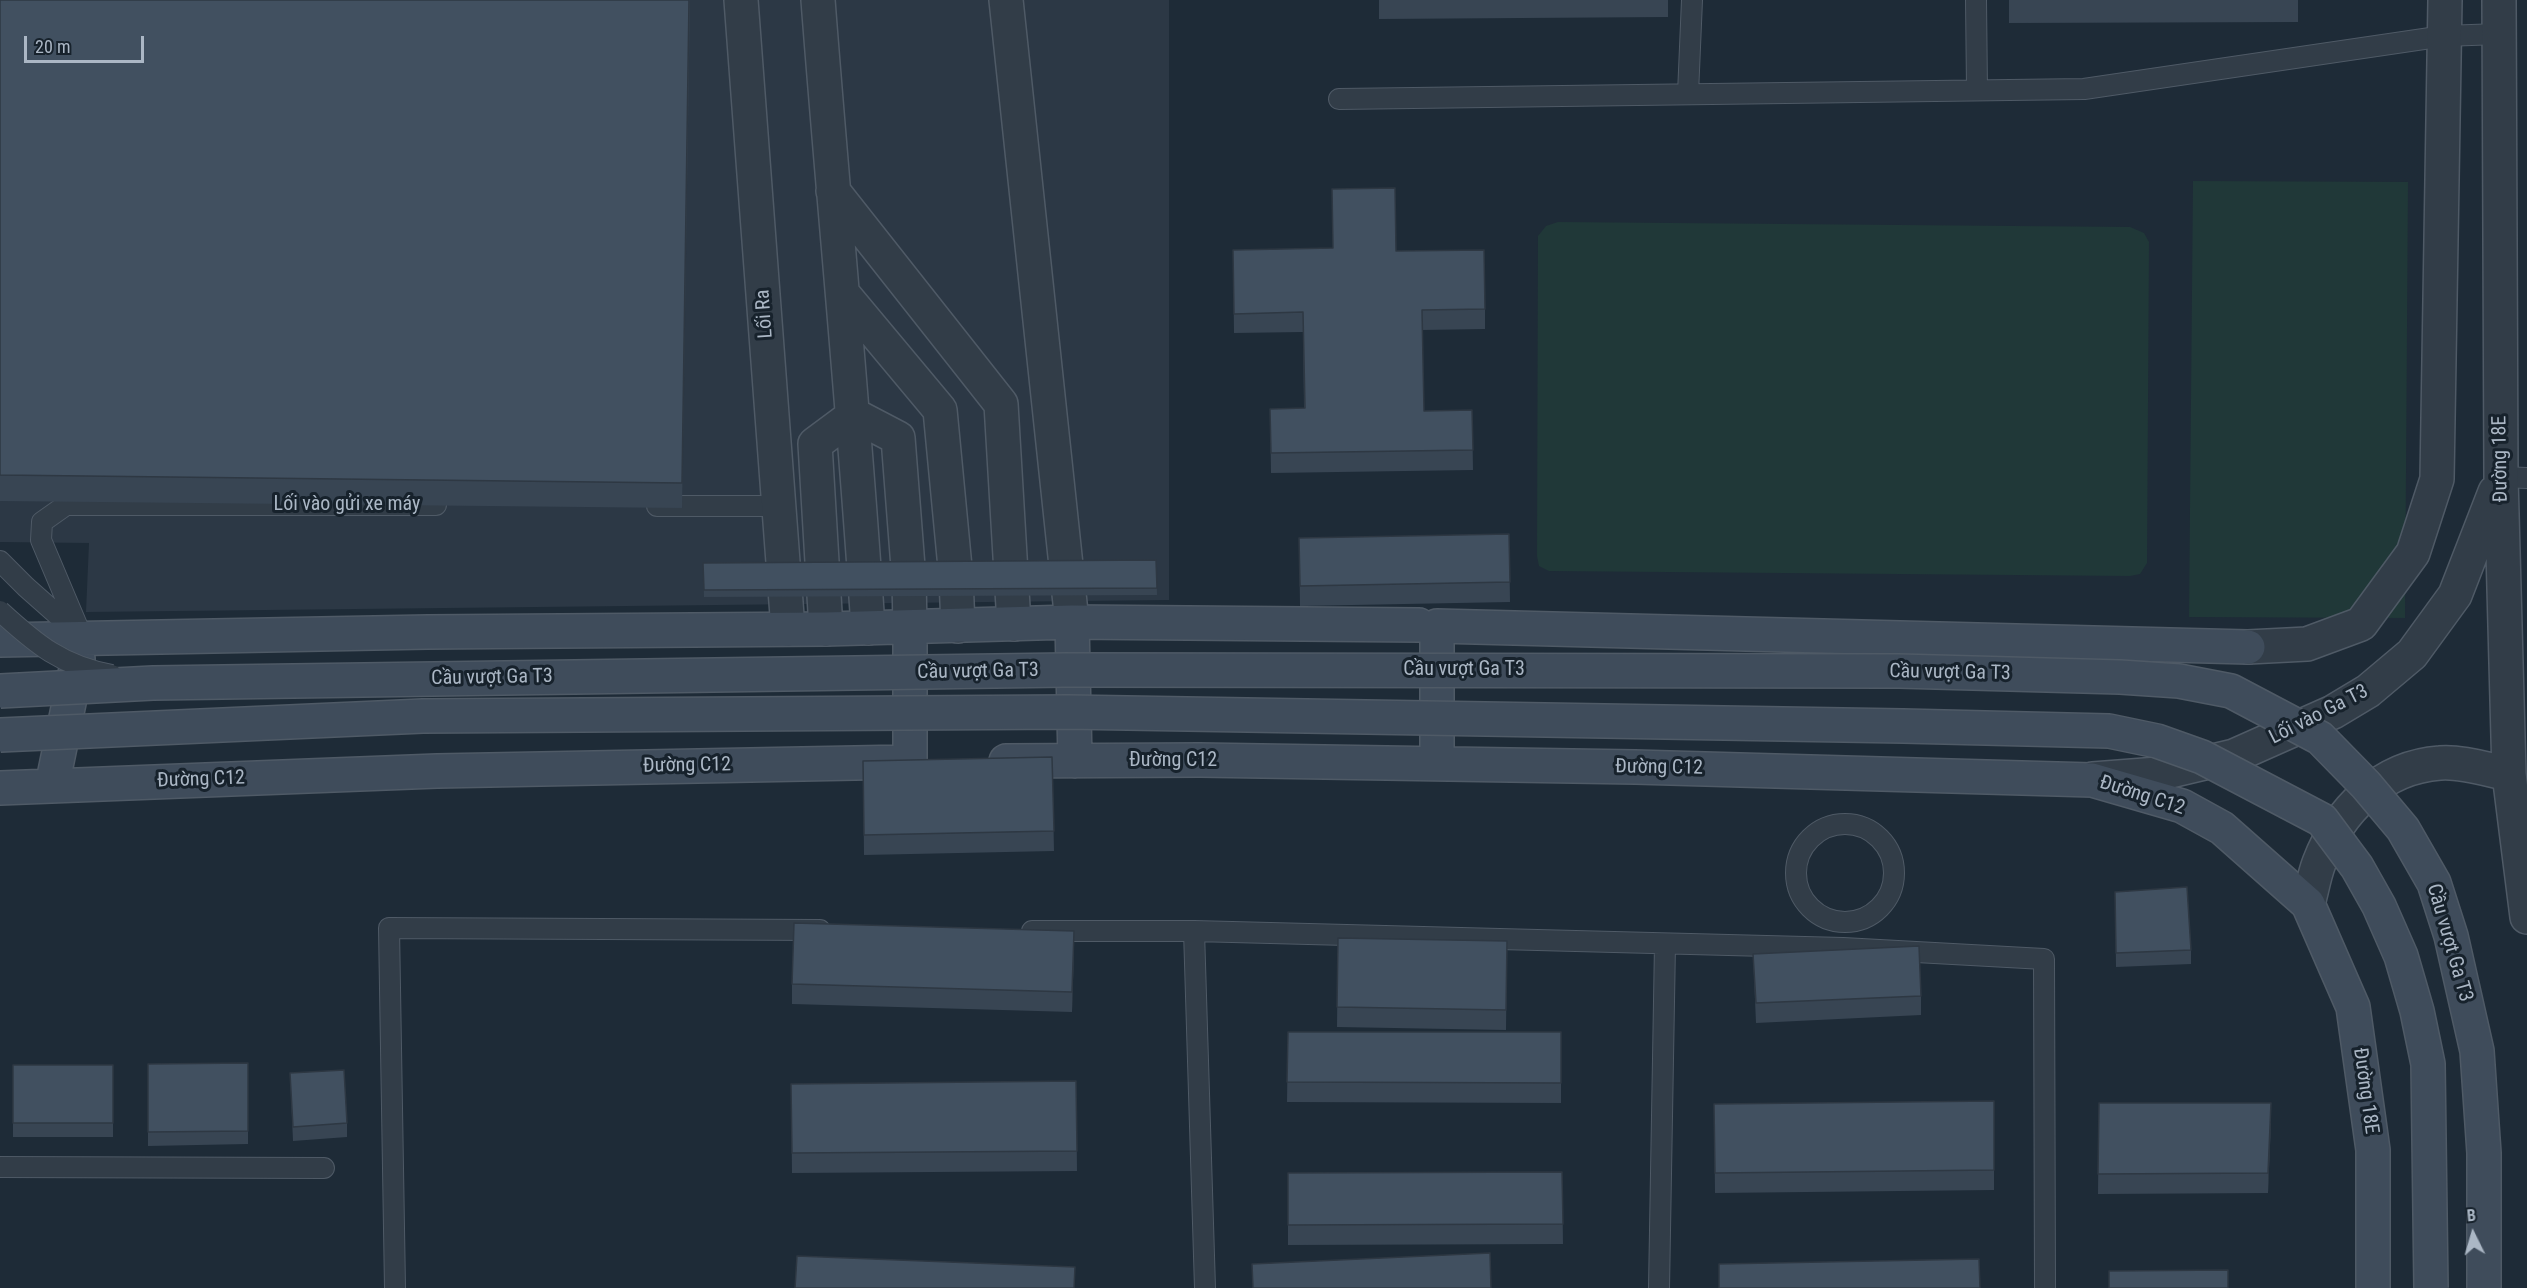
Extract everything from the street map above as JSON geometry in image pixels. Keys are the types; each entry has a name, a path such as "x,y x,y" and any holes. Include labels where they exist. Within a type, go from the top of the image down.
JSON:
{"main road":[{"path":"1072,622 1075,761"},
{"path":"0,640 82,637 826,629 1072,622 1428,626 2248,647"},
{"path":"1428,626 1437,764"},
{"name":"Đường C12","path":"0,788 437,771 922,762 910,627"},
{"path":"52,786 82,637"},
{"name":"Cầu vượt Ga T3","path":"0,691 153,683 1065,670 1864,671 2120,677 2179,681 2231,691 2320,738 2366,785 2403,829 2434,883 2451,936 2477,1051 2483,1141 2484,1288"},
{"name":"Cầu vượt Ga T3","path":"0,735 423,716 1068,712 1937,726 2109,731 2157,741 2202,757 2322,820 2357,867 2379,906 2401,956 2417,1011 2428,1064 2431,1288"},
{"name":"Đường C12","path":"981,761 1635,767 2092,780 2182,806 2222,828 2308,904"},
{"name":"Đường 18E","path":"2308,904 2353,1007 2373,1150 2373,1288"}],"street":[{"name":"Lối Ra","path":"741,0 788,629"},
{"path":"818,0 854,415 868,628"},
{"path":"1006,0 1072,622"},
{"path":"2248,647 2307,644 2361,624 2413,553 2437,479 2445,0"},
{"name":"Đường 18E","path":"2499,0 2514,478 2509,774 2527,917"},
{"path":"833,191 1001,404 1014,624"},
{"path":"844,295 940,410 958,626"},
{"path":"854,415 898,438 909,580 910,627"},
{"path":"826,629 815,444 854,415"},
{"name":"Lối vào Ga T3","path":"2092,780 2158,774 2234,756 2332,712 2368,692 2412,654 2454,595 2514,478"},
{"path":"2308,904 2319,864 2337,828 2356,801 2383,780 2409,768 2442,762 2509,774"}],"lane":[{"path":"1688,94 1692,0"},
{"path":"1977,0 1977,89"},
{"path":"1338,99 2084,89 2444,36 2499,34"},
{"name":"Lối vào gửi xe máy","path":"82,637 41,540 42,522 66,505 458,505"},
{"path":"637,506 779,506"},
{"path":"0,561 82,637"},
{"path":"0,611 56,657 86,670 153,683"},
{"path":"1840,823 1867,828 1888,846 1895,872 1888,898 1868,917 1842,922 1818,915 1801,897 1795,873 1800,850 1817,831 1840,823"},
{"path":"1842,922 1843,948"},
{"path":"395,1288 389,928 839,930"},
{"path":"1017,931 1194,931 1843,948 2043,959 2045,1288"},
{"path":"1194,931 1204,1288"},
{"path":"1659,1288 1665,944"},
{"path":"0,1167 324,1168"}],"shaded area":[{"path":"0,0 1169,0 1169,600 86,612 89,543 0,542"}],"green space":[{"path":"2193,181 2408,182 2405,618 2189,617"},
{"path":"1558,222 2130,227 2144,233 2149,242 2147,563 2140,574 2130,576 1549,571 1539,566 1537,556 1538,236 1546,226"}],"building":[{"path":"0,0 689,0 682,483 0,475"},
{"path":"1395,188 1396,251 1484,250 1485,309 1422,310 1424,411 1472,410 1473,450 1271,453 1270,409 1305,408 1303,312 1234,314 1233,250 1333,248 1332,189"},
{"path":"1509,534 1510,582 1300,586 1299,538"},
{"path":"1156,560 1157,588 704,590 703,563"},
{"path":"1052,757 1054,831 864,835 863,761"},
{"path":"2187,887 2191,950 2116,953 2115,892"},
{"path":"794,923 1074,931 1072,992 792,984"},
{"path":"1338,938 1507,941 1506,1010 1337,1007"},
{"path":"1919,946 1921,996 1756,1003 1753,954"},
{"path":"1288,1032 1561,1032 1561,1083 1287,1082"},
{"path":"248,1063 248,1131 148,1132 148,1064"},
{"path":"13,1065 113,1065 113,1123 13,1123"},
{"path":"344,1070 347,1123 293,1127 290,1073"},
{"path":"1076,1081 1077,1151 792,1153 791,1084"},
{"path":"1994,1101 1994,1170 1715,1173 1714,1104"},
{"path":"2099,1103 2271,1103 2268,1173 2098,1174"},
{"path":"1562,1172 1563,1224 1288,1225 1288,1173"},
{"path":"1490,1253 1491,1288 1253,1288 1252,1264"},
{"path":"797,1256 1075,1267 1074,1288 795,1288"},
{"path":"1979,1259 1980,1288 1719,1288 1719,1264"},
{"path":"2228,1270 2228,1288 2109,1288 2109,1271"}]}
